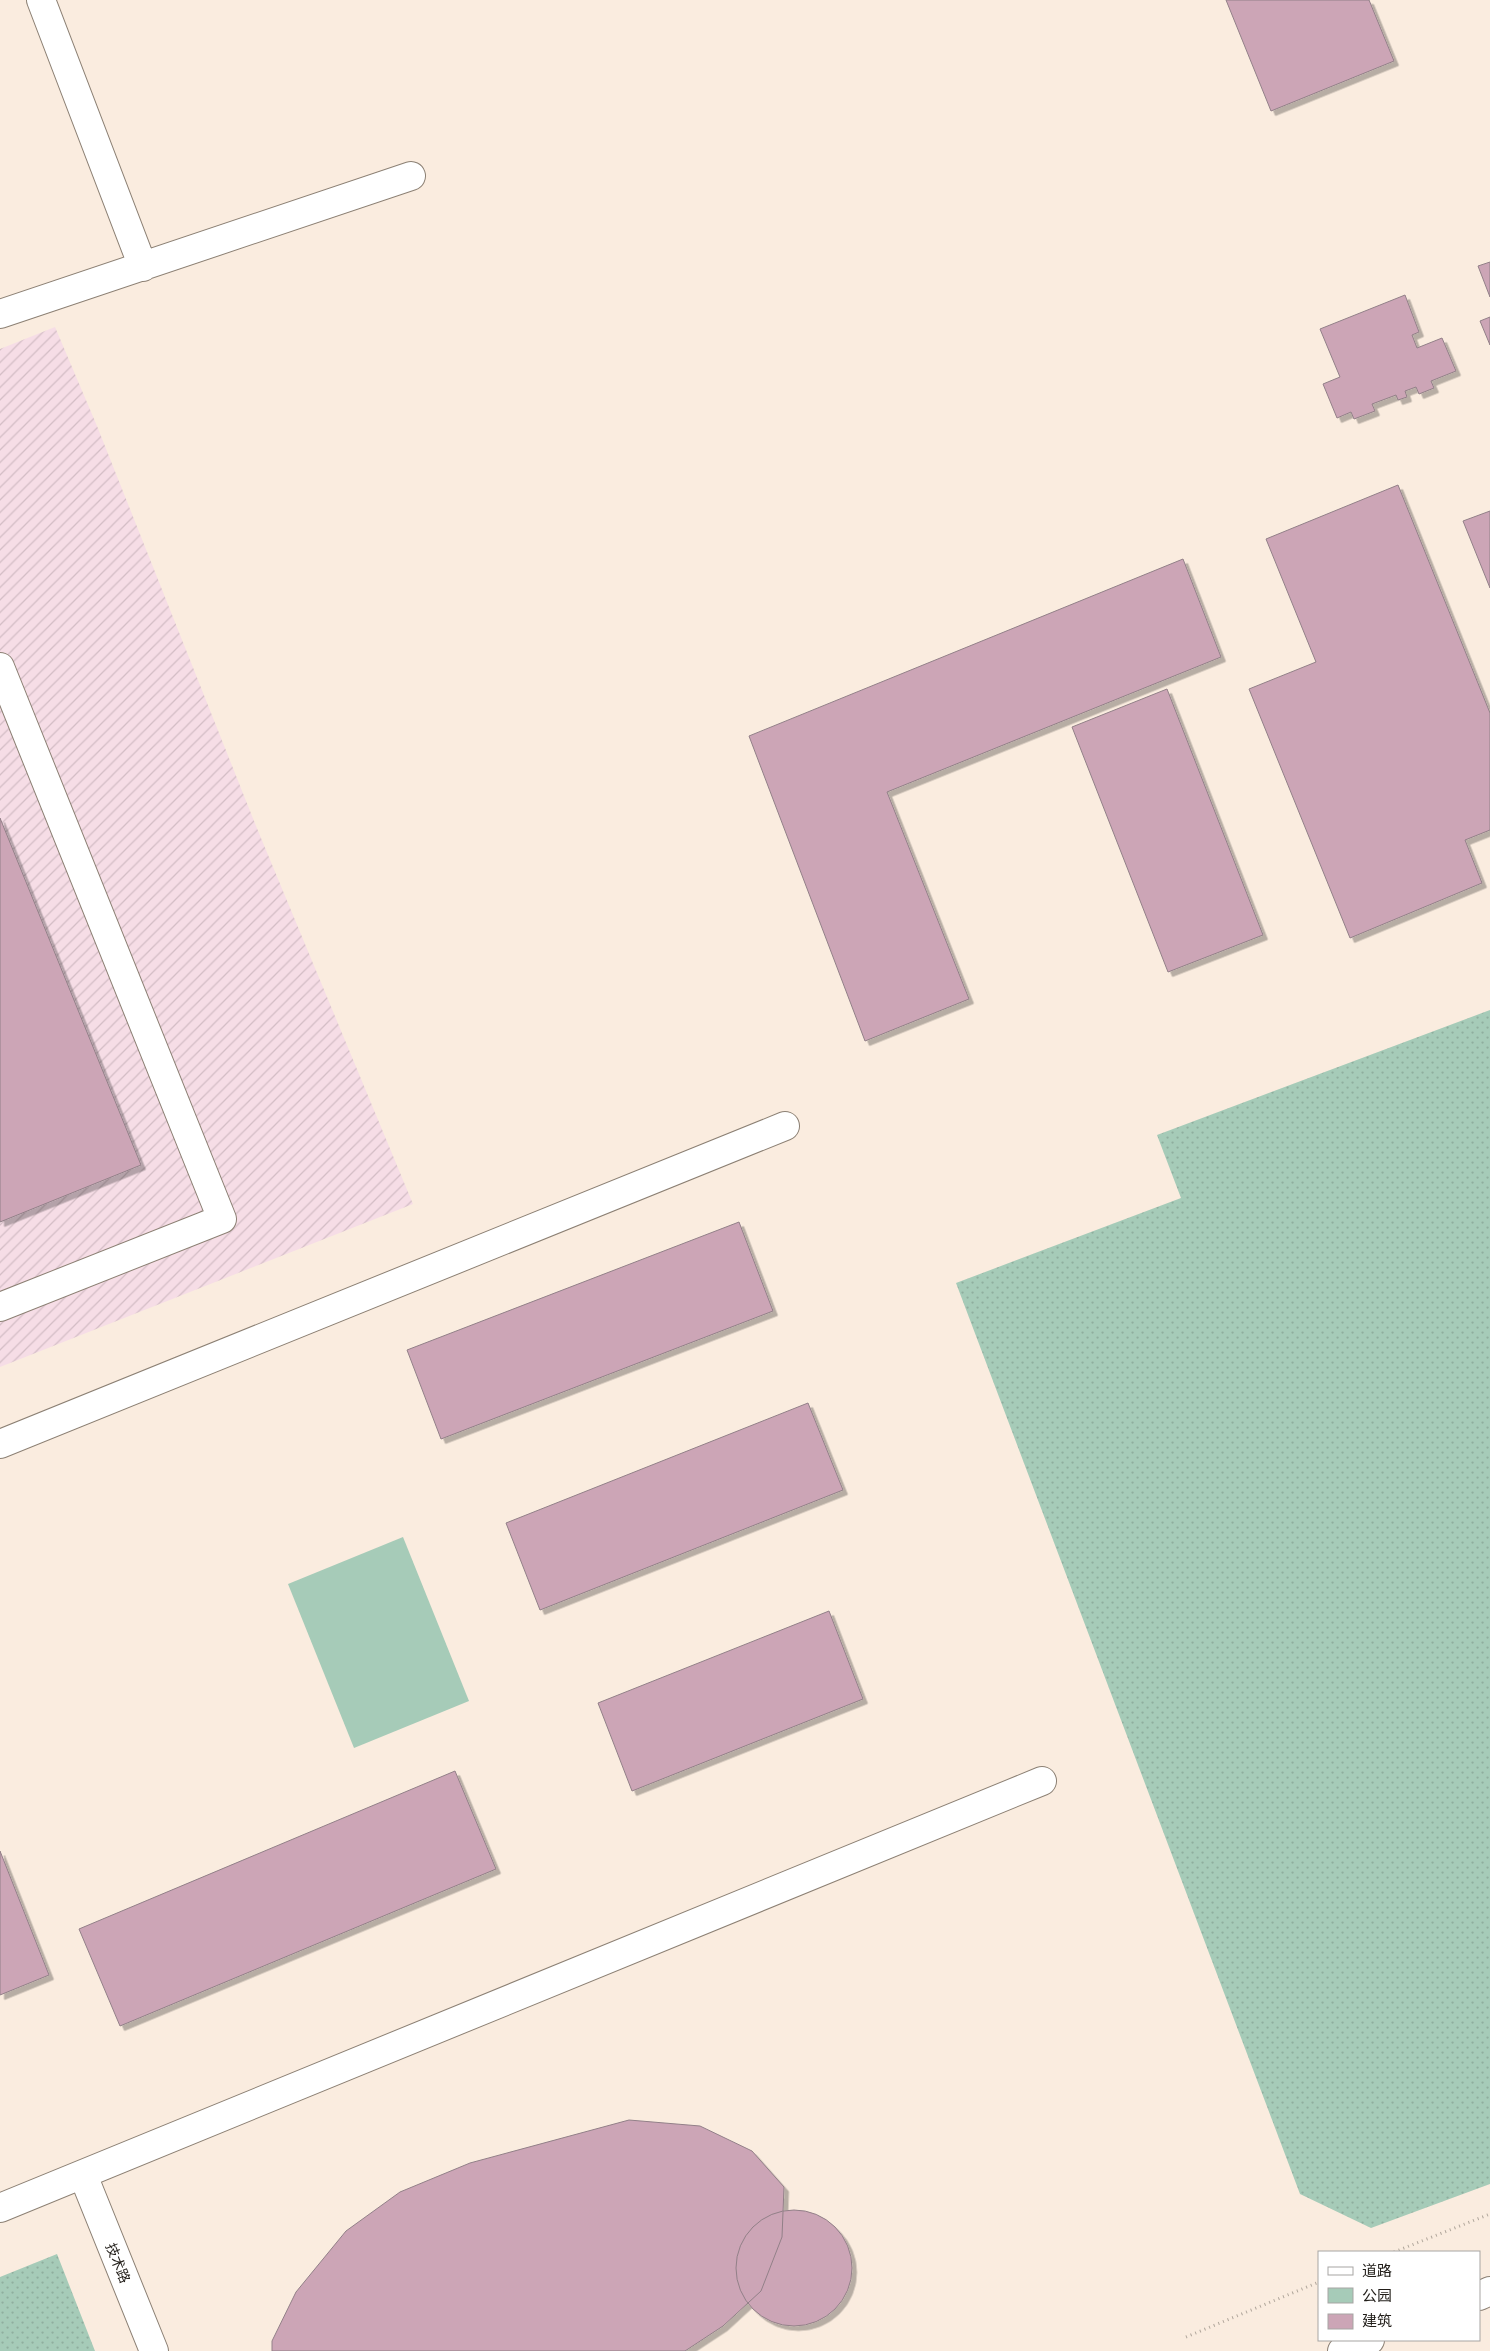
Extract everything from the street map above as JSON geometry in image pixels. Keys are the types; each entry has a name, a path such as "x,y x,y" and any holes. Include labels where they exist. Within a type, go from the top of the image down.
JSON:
{"street":[{"path":"41,0 144,267"},
{"path":"0,314 412,176"},
{"path":"0,667 222,1219 0,1306"},
{"path":"0,1444 784,1126"},
{"path":"0,2208 1042,1782"},
{"name":"技术路","path":"83,2175 154,2351"},
{"path":"1342,2351 1367,2341"}],"path":[{"path":"1397,2251 1490,2214"},
{"path":"1186,2337 1318,2282"}],"shaded area":[{"path":"55,327 97,426 256,826 413,1204 0,1367 0,349"}],"green space":[{"path":"1490,1010 1490,2184 1371,2228 1300,2194 956,1283 1181,1198 1157,1135"},
{"path":"403,1537 469,1701 354,1748 288,1584"},
{"path":"57,2254 95,2351 0,2351 0,2277"}],"building":[{"path":"1226,0 1369,0 1394,61 1271,111"},
{"path":"1490,262 1490,297 1478,266"},
{"path":"1405,295 1419,332 1412,335 1417,348 1442,338 1456,371 1431,381 1434,388 1419,394 1416,387 1405,391 1407,397 1398,400 1396,395 1372,404 1375,411 1354,419 1351,412 1337,418 1323,384 1340,377 1320,329"},
{"path":"1490,317 1490,345 1480,321"},
{"path":"1398,485 1490,713 1490,830 1465,840 1482,883 1350,938 1249,689 1316,662 1266,539"},
{"path":"1490,511 1490,588 1463,521"},
{"path":"1183,559 1221,657 887,792 969,999 865,1041 749,736"},
{"path":"1167,689 1263,935 1168,972 1072,727"},
{"path":"0,818 141,1165 0,1222"},
{"path":"739,1222 773,1311 441,1439 407,1350"},
{"path":"808,1403 843,1490 540,1610 506,1523"},
{"path":"829,1611 863,1699 632,1791 598,1703"},
{"path":"455,1771 496,1869 120,2026 79,1929"},
{"path":"0,1851 49,1975 0,1995"},
{"path":"629,2120 700,2126 752,2151 784,2187 782,2237 761,2291 723,2326 685,2351 272,2351 272,2341 296,2292 346,2231 400,2192 470,2163"},
{"path":"794,2210 816,2214 835,2227 848,2246 852,2268 848,2290 835,2309 816,2322 794,2326 772,2322 753,2309 740,2290 736,2268 740,2246 753,2227 772,2214"}]}
